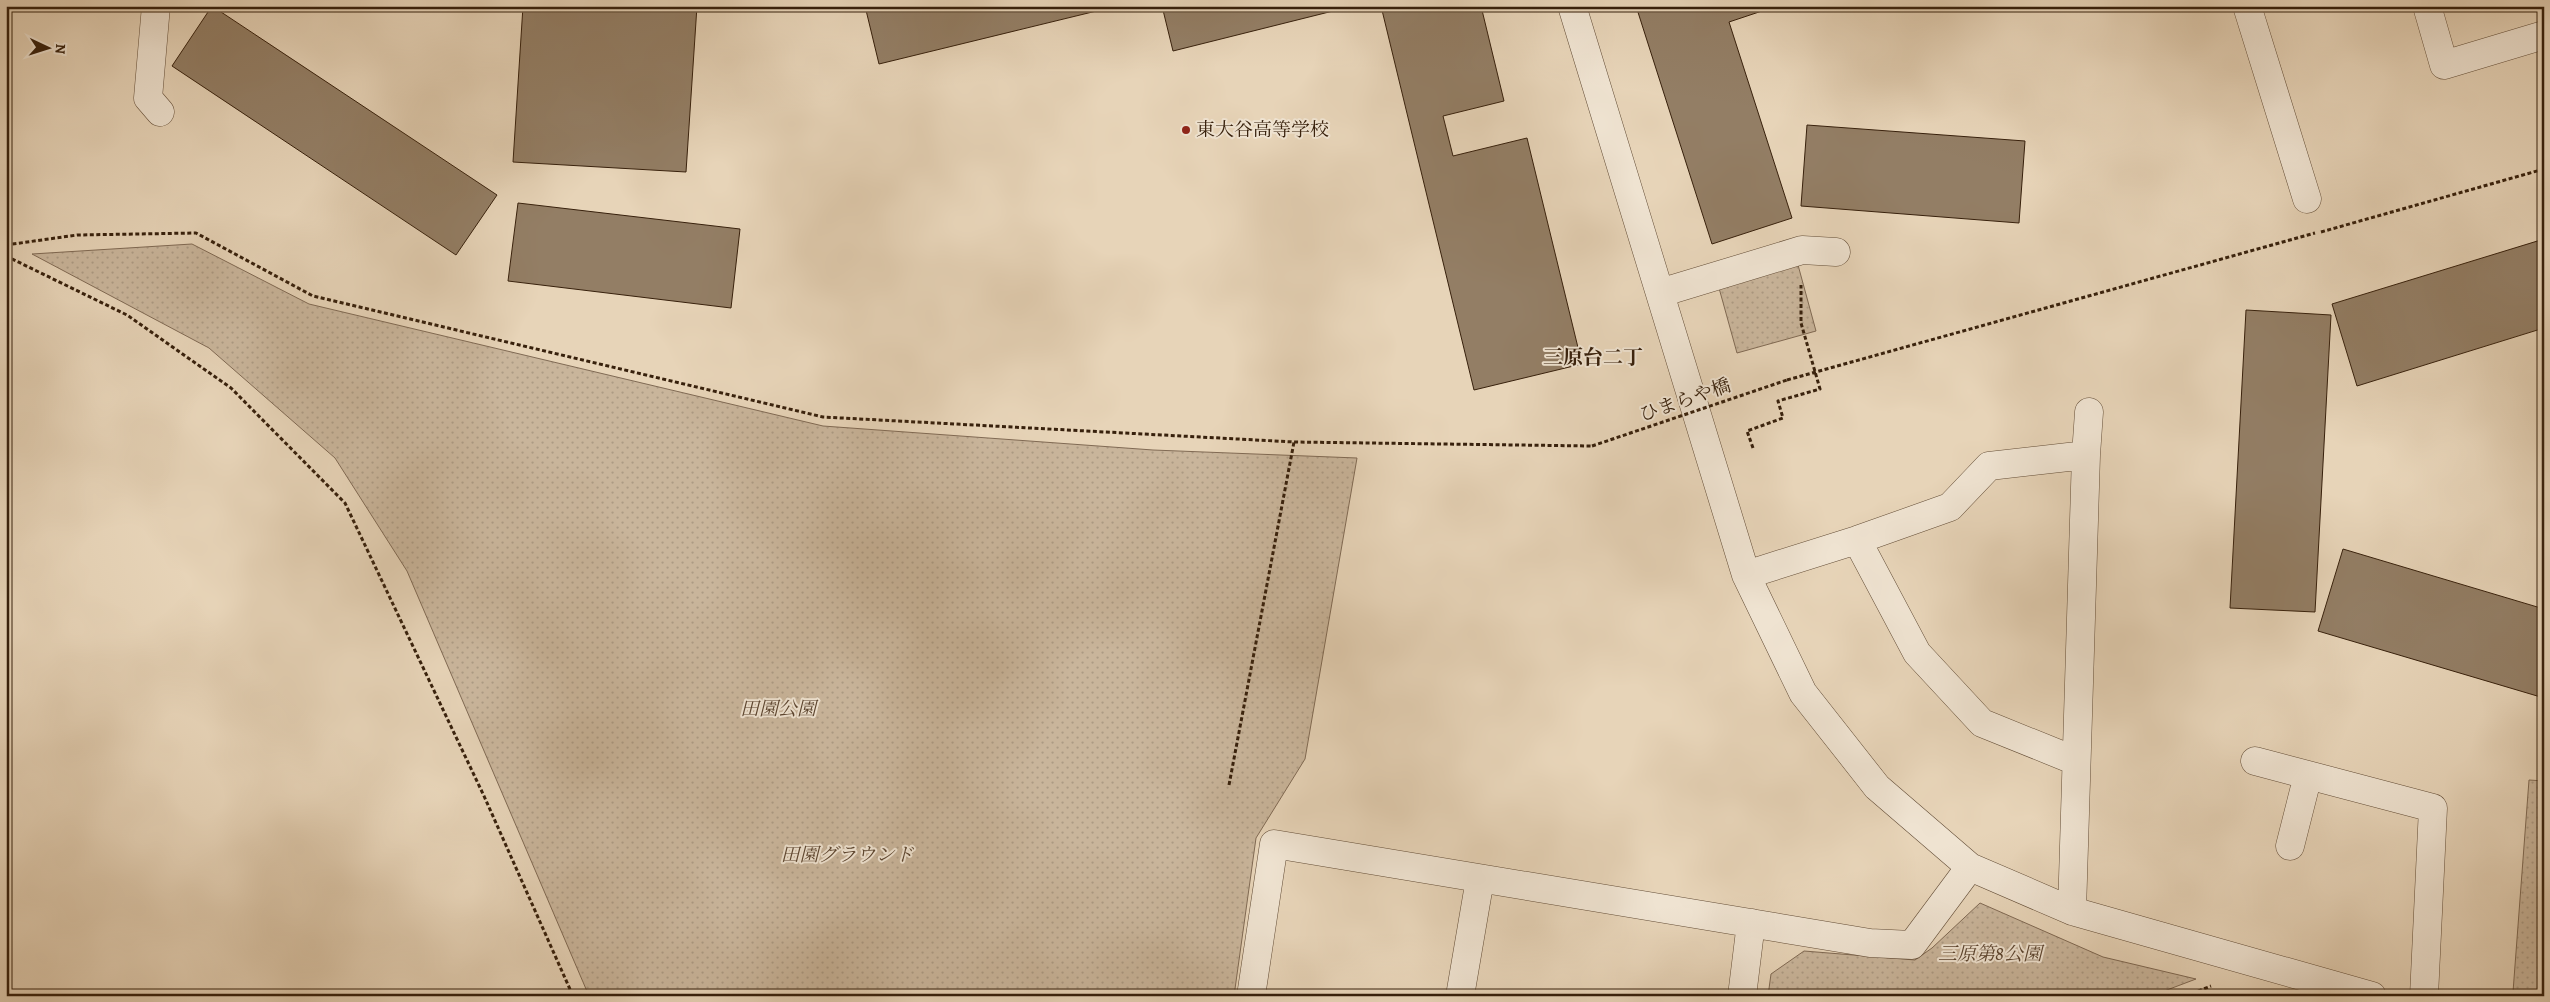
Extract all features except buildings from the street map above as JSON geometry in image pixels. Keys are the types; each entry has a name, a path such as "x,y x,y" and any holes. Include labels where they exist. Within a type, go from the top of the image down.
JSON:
{"street":[{"path":"156,6 148,98 160,112"},
{"path":"1572,6 1746,575 1804,693 1876,787 1970,867 2072,911 2372,996"},
{"path":"2247,6 2307,199"},
{"path":"2427,6 2444,65 2544,35"},
{"path":"1660,293 1802,250 1836,252"},
{"path":"2072,911 2086,455 2089,412"},
{"path":"1746,575 1857,540 1950,507 1989,466 2086,455"},
{"path":"1857,540 1917,653 1982,723 2076,762"},
{"path":"2254,761 2433,808 2424,996"},
{"path":"2290,846 2308,775"},
{"path":"1251,996 1274,844 1870,943 1912,945 1970,867"},
{"path":"1460,996 1480,879"},
{"path":"1742,996 1751,923"}],"path":[{"name":"ひまらや橋","path":"6,245 77,235 196,233 314,296 823,417 1294,442 1592,446 1787,380 2544,169"},
{"path":"6,256 127,315 231,388 345,502 484,796 573,996"},
{"path":"1753,448 1747,431 1783,418 1778,401 1820,389 1801,323"},
{"path":"1229,785 1294,442"}],"green space":[{"name":"田園公園","path":"192,244 309,304 823,426 1153,450 1357,458 1305,759 1256,838 1234,996 589,996 407,571 335,458 209,348 32,254"},
{"path":"1798,265 1816,331 1737,353 1719,288"},
{"path":"2529,780 2544,781 2544,996 2523,996 2513,992"},
{"name":"三原第8公園","path":"1980,903 2103,957 2196,979 2151,996 1768,996 1771,974 1804,951 1915,960 1932,948"}],"place":[{"name":"東大谷高等学校","path":"1186,130"}],"district":[{"name":"三原台二丁","path":"1593,357"}],"park label":[{"name":"田園グラウンド","path":"847,855"}]}
